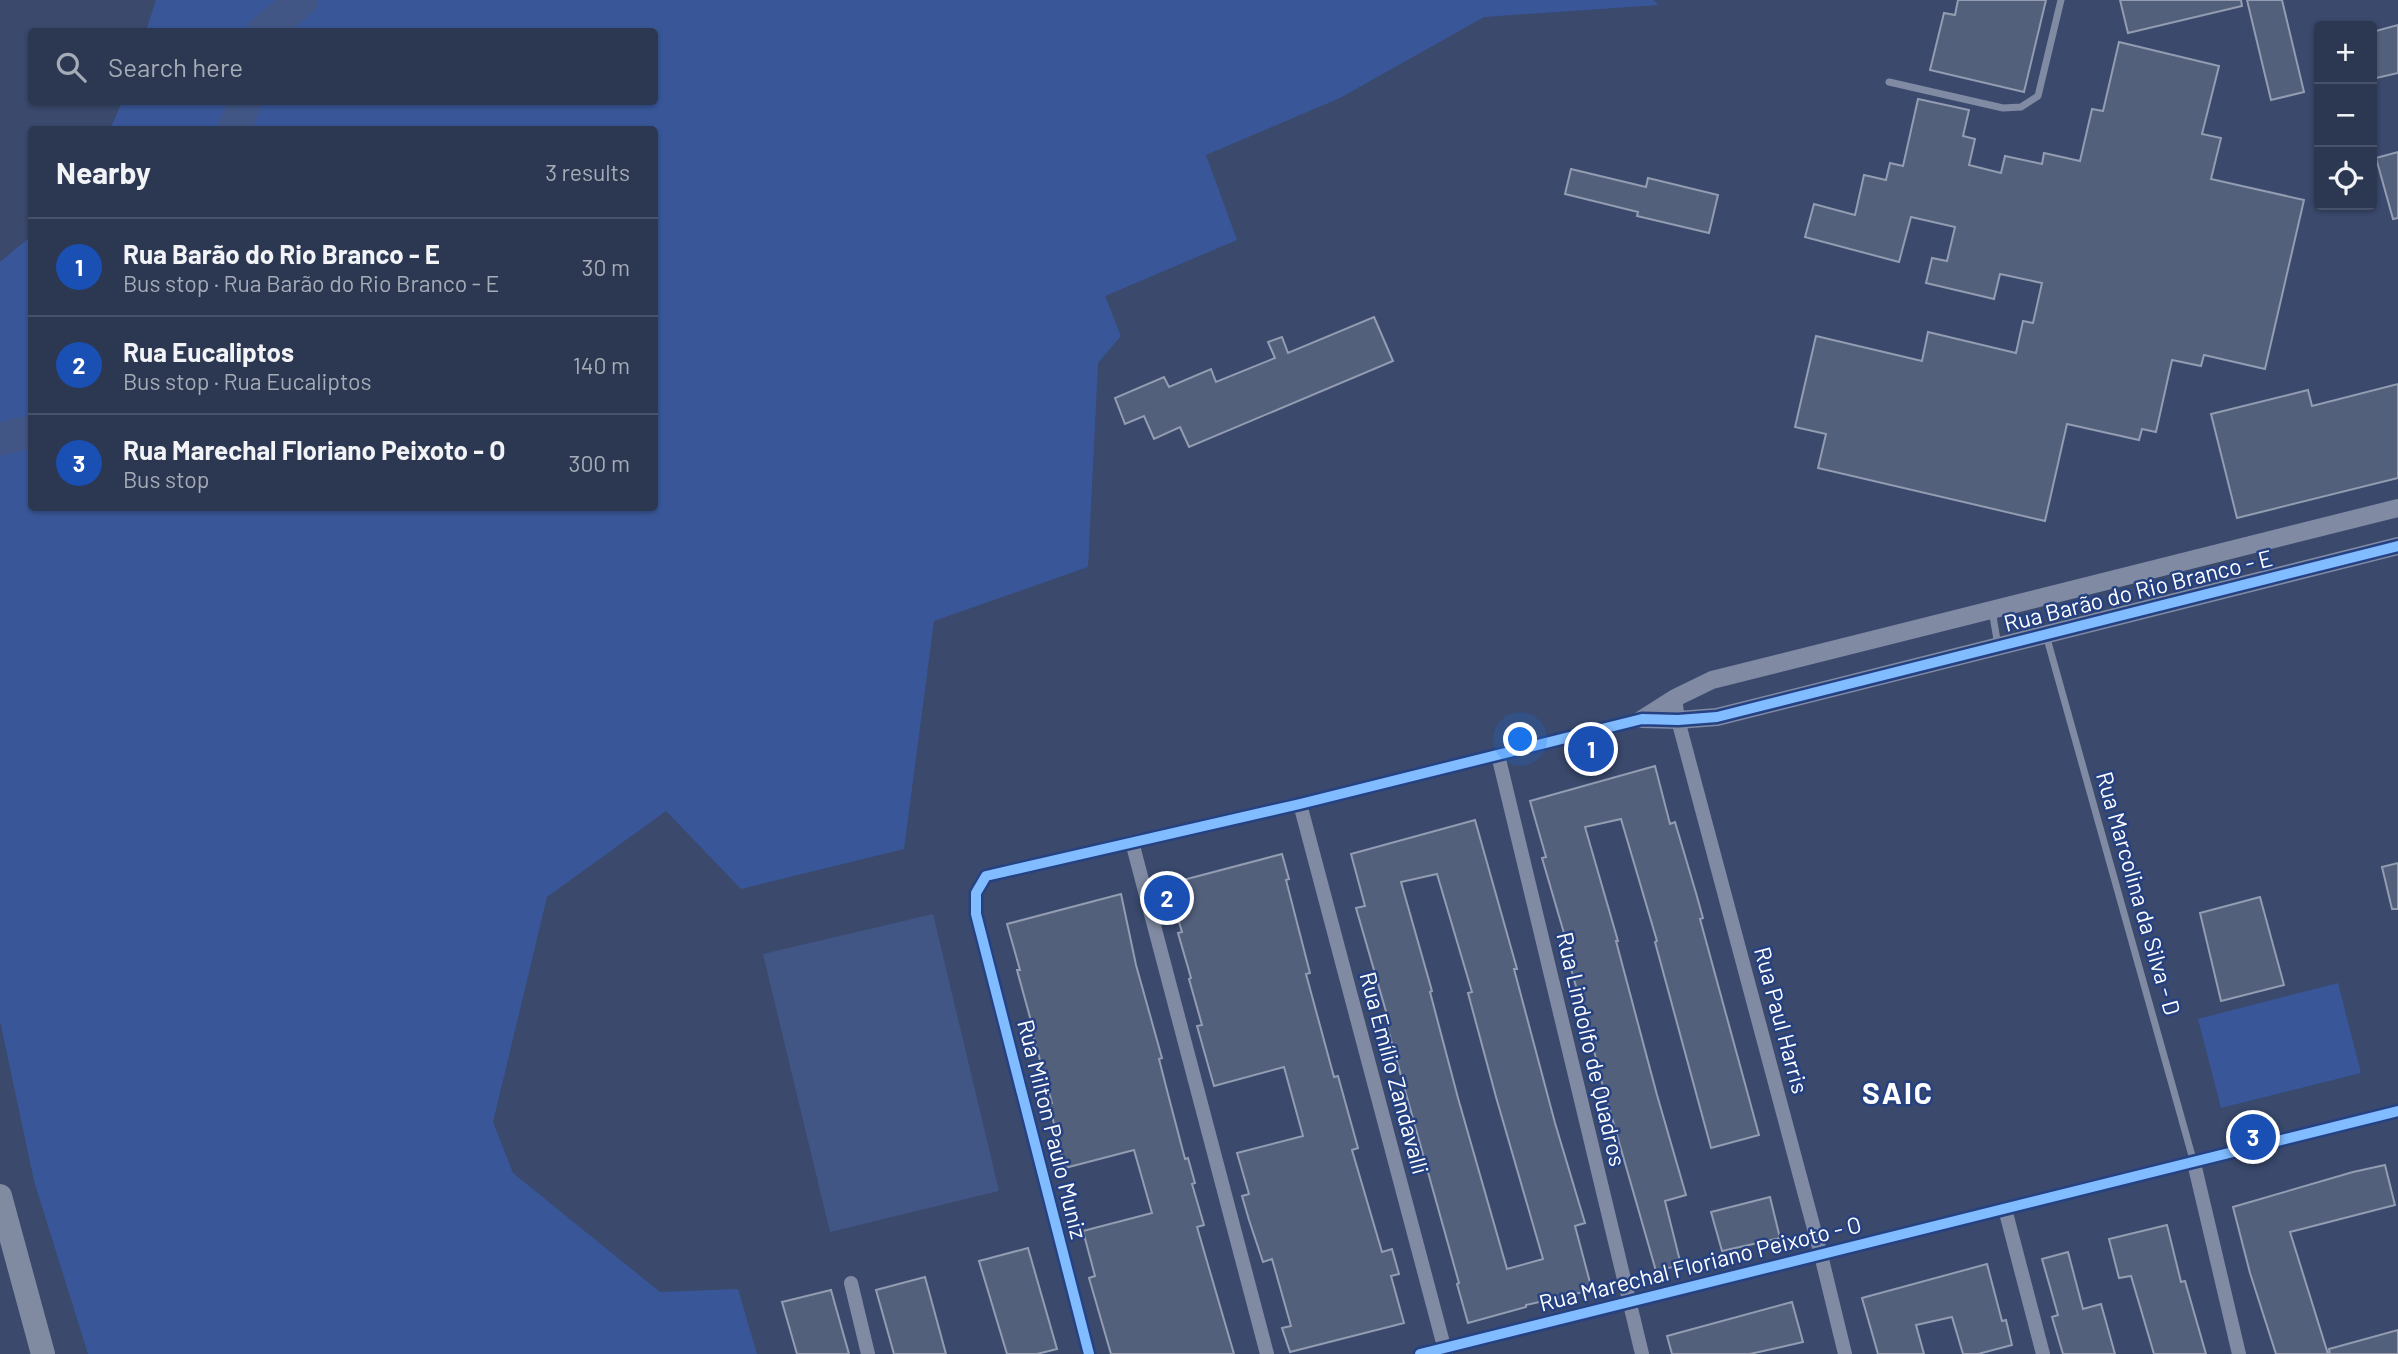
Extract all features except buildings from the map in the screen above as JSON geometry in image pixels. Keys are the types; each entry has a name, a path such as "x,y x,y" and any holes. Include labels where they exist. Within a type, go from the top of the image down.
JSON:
{"highway":[{"path":"0,1196 43,1354"}],"street":[{"name":"Rua Barão do Rio Branco - E","path":"1642,719 1675,698 1712,680 2398,508"},
{"name":"Rua Barão do Rio Branco - E","path":"976,914 976,894 986,876 1642,719 1717,717 2398,546"},
{"name":"Rua Paul Harris","path":"1675,698 1678,720 1845,1354"},
{"name":"Rua Lindolfo de Quadros","path":"1498,755 1642,1354"},
{"name":"Rua Emílio Zandavalli","path":"1300,803 1445,1351"},
{"path":"1132,842 1267,1354"},
{"name":"Rua Milton Paulo Muniz","path":"976,914 1089,1354"},
{"name":"Rua Marechal Floriano Peixoto - O","path":"1420,1354 1445,1351 2398,1111"},
{"path":"2194,1163 2239,1354"},
{"path":"2006,1209 2043,1354"},
{"path":"851,1283 868,1354"}],"lane":[{"path":"1889,82 2003,108 2021,107 2038,96 2061,0"},
{"path":"1992,610 1998,647"},
{"name":"Rua Marcolina da Silva - D","path":"2046,635 2194,1163"}],"shaded area":[{"path":"156,0 1654,0 1658,5 1484,17 1340,98 1206,155 1237,240 1105,296 1121,336 1098,363 1088,567 934,621 904,849 741,889 666,811 547,897 493,1122 513,1173 660,1292 738,1289 757,1354 88,1354 34,1181 0,1021 0,262 28,239 28,511 658,511 658,126 111,126 121,105 658,105 658,28 147,28"},
{"path":"933,914 999,1191 830,1232 763,954"},
{"path":"2338,983 2361,1073 2221,1108 2198,1019"}],"waterway":[{"path":"268,28 302,0"},
{"path":"236,126 244,105"},
{"path":"0,439 28,432"}],"cycle path":[{"path":"1089,1354 976,914 976,893 986,876 1300,804 1642,719 1717,717 2398,546"},
{"path":"1420,1354 2398,1111"}],"place":[{"name":"Rua Barão do Rio Branco - E","path":"1591,749"},
{"name":"Rua Eucaliptos","path":"1167,898"},
{"name":"Rua Marechal Floriano Peixoto - O","path":"2253,1137"}],"district":[{"name":"SAIC","path":"1898,1092"}]}
